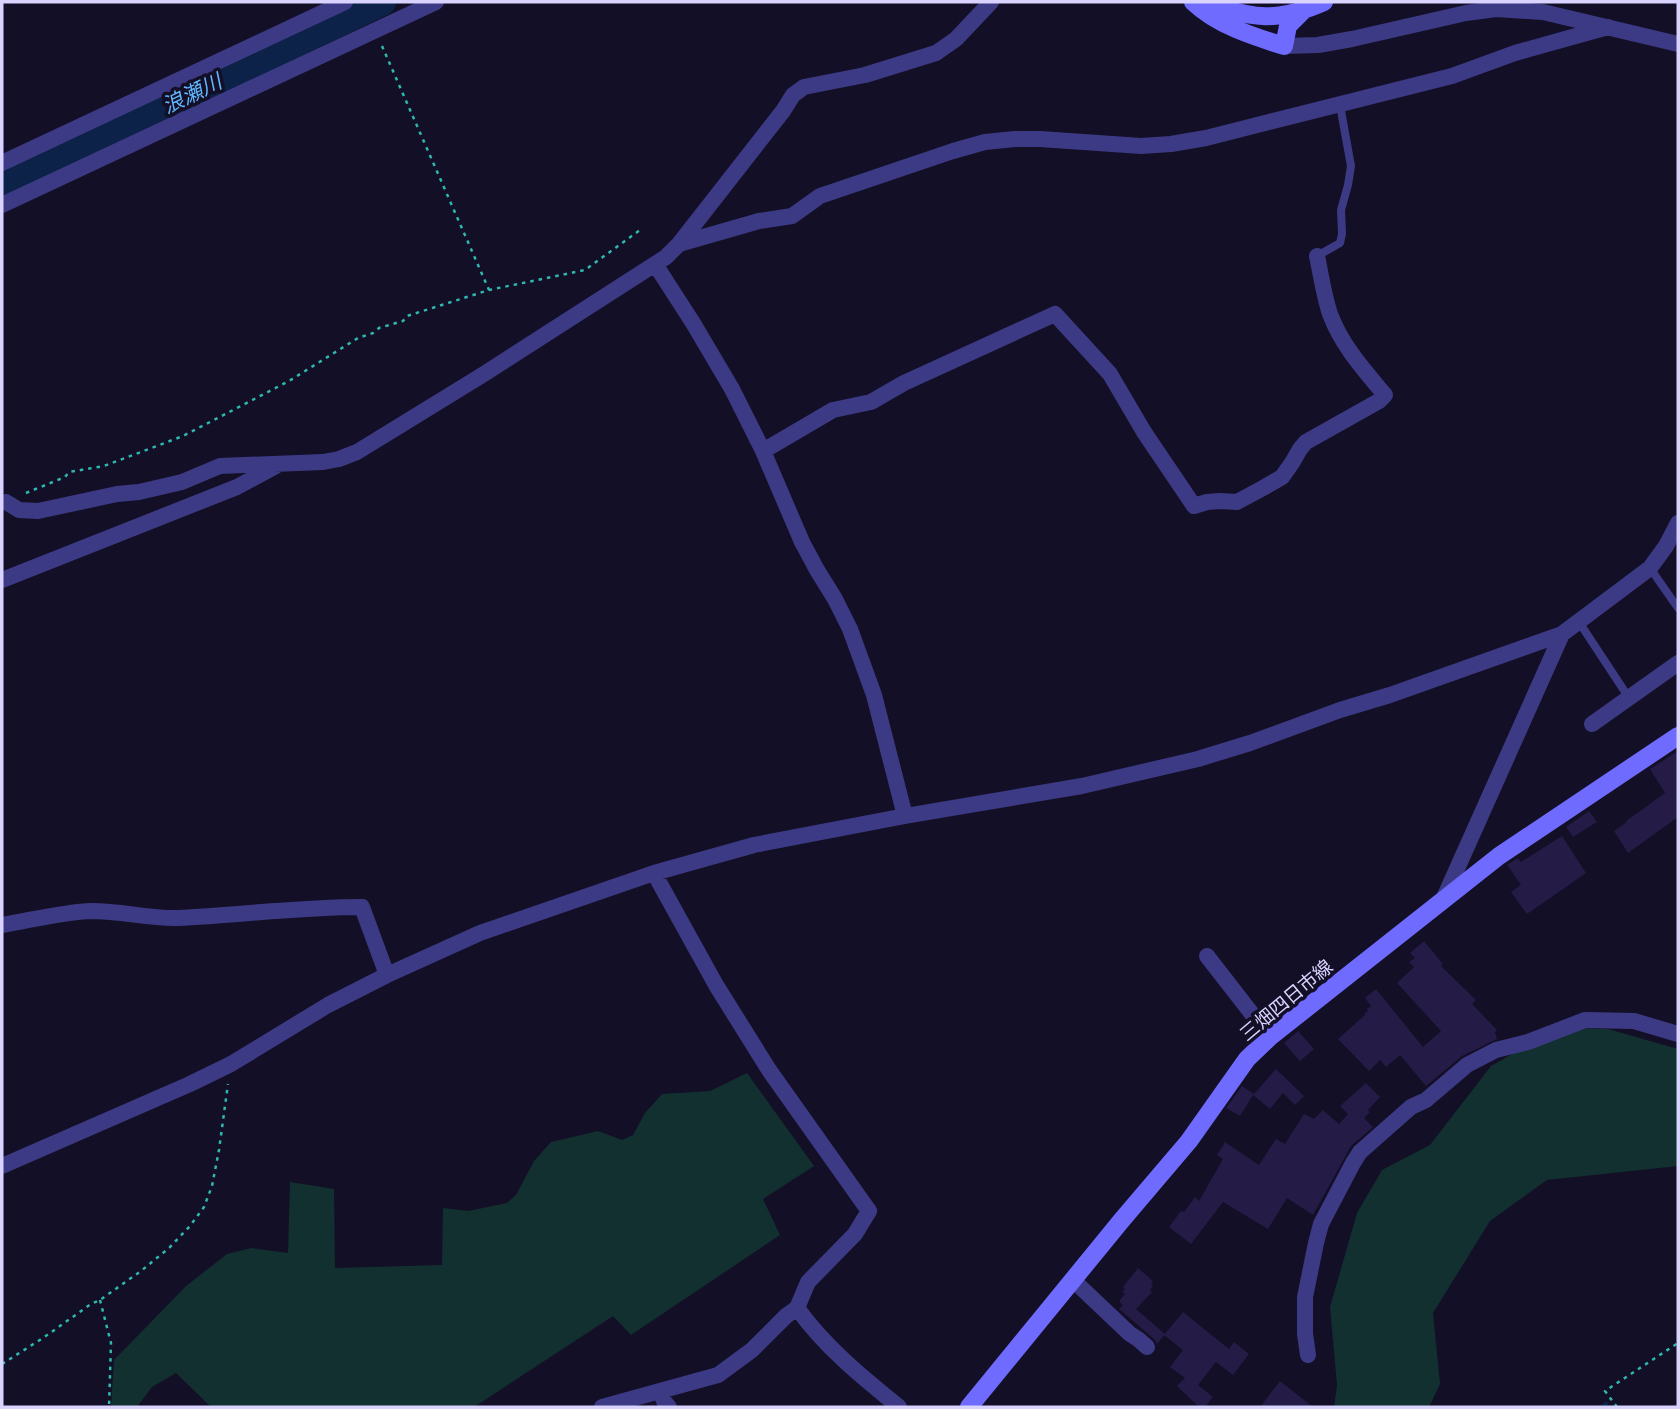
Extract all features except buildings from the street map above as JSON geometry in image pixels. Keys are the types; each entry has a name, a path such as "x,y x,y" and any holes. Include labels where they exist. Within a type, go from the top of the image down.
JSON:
{"main road":[{"path":"1193,2 1205,13 1248,35 1284,46 1288,26 1302,12"},
{"path":"1207,2 1252,16 1302,12 1324,2"},
{"name":"三畑四日市線","path":"968,1407 1189,1141 1248,1059 1270,1037 1499,856 1678,736"}],"street":[{"path":"2,163 345,2"},
{"path":"2,205 436,2"},
{"path":"2,580 237,487 278,465 339,459 357,452 666,257 679,244 793,95 804,87 865,75 936,53 956,39 991,2"},
{"path":"1284,46 1318,45 1465,13 1496,9 1543,12 1678,44"},
{"path":"679,244 759,221 792,216 820,196 985,142 1015,139 1141,146 1206,138 1451,76 1515,53 1608,27"},
{"path":"763,451 833,410 871,402 904,383 1055,314 1110,374 1144,432 1194,506 1207,502 1237,502 1282,477 1306,442 1385,395 1346,346 1330,314 1317,256"},
{"path":"655,264 732,389 763,451 798,533 850,629 874,695 905,816"},
{"path":"6,502 19,510 38,511 181,482 220,467 278,465"},
{"path":"2,1166 190,1084 231,1064 328,1004 480,933 654,873 754,845 1082,786 1198,759 1562,634 1650,568 1667,545 1678,523"},
{"path":"1443,900 1562,634"},
{"path":"1591,724 1678,663"},
{"path":"602,1407 718,1375 752,1350 797,1308 808,1282 855,1234 869,1211 763,1060 716,985 654,873"},
{"path":"2,925 92,911 159,918 362,906 387,975"},
{"path":"1207,956 1270,1037"},
{"path":"1308,1355 1305,1297 1316,1243 1321,1224 1360,1152 1412,1107 1426,1100 1467,1065 1496,1050 1528,1042 1585,1020 1634,1021 1678,1034"},
{"path":"1073,1280 1147,1347"},
{"path":"797,1308 810,1326 848,1365 899,1407"},
{"path":"660,1391 669,1407"}],"lane":[{"path":"1317,256 1340,243 1342,234 1342,210 1351,166 1340,105"},
{"path":"1650,568 1678,608"},
{"path":"1579,622 1629,698"}],"path":[{"path":"375,30 489,290"},
{"path":"6,502 65,477 69,472 104,466 183,436 289,382 358,338 403,321 407,316 489,290 585,270 640,230"},
{"path":"2,1364 141,1271 190,1226 204,1207 212,1186 231,1064"},
{"path":"100,1300 111,1343 109,1407"},
{"path":"1617,1407 1605,1391 1678,1343"}],"green space":[{"path":"1558,1028 1608,1029 1678,1049 1678,1166 1547,1180 1490,1221 1433,1313 1440,1384 1429,1407 1334,1407 1337,1385 1330,1307 1357,1213 1382,1170 1430,1145 1491,1066"},
{"path":"747,1073 814,1166 763,1199 780,1235 631,1335 613,1316 474,1407 211,1407 176,1373 152,1387 137,1407 111,1407 114,1360 186,1286 227,1254 251,1248 288,1253 290,1182 334,1189 335,1268 442,1265 443,1208 468,1211 507,1203 516,1195 534,1161 551,1142 598,1131 622,1140 633,1135 645,1113 662,1094 710,1091"}],"waterway":[{"name":"浪瀬川","path":"2,185 382,2"},
{"path":"1603,1407 1606,1404"}]}
